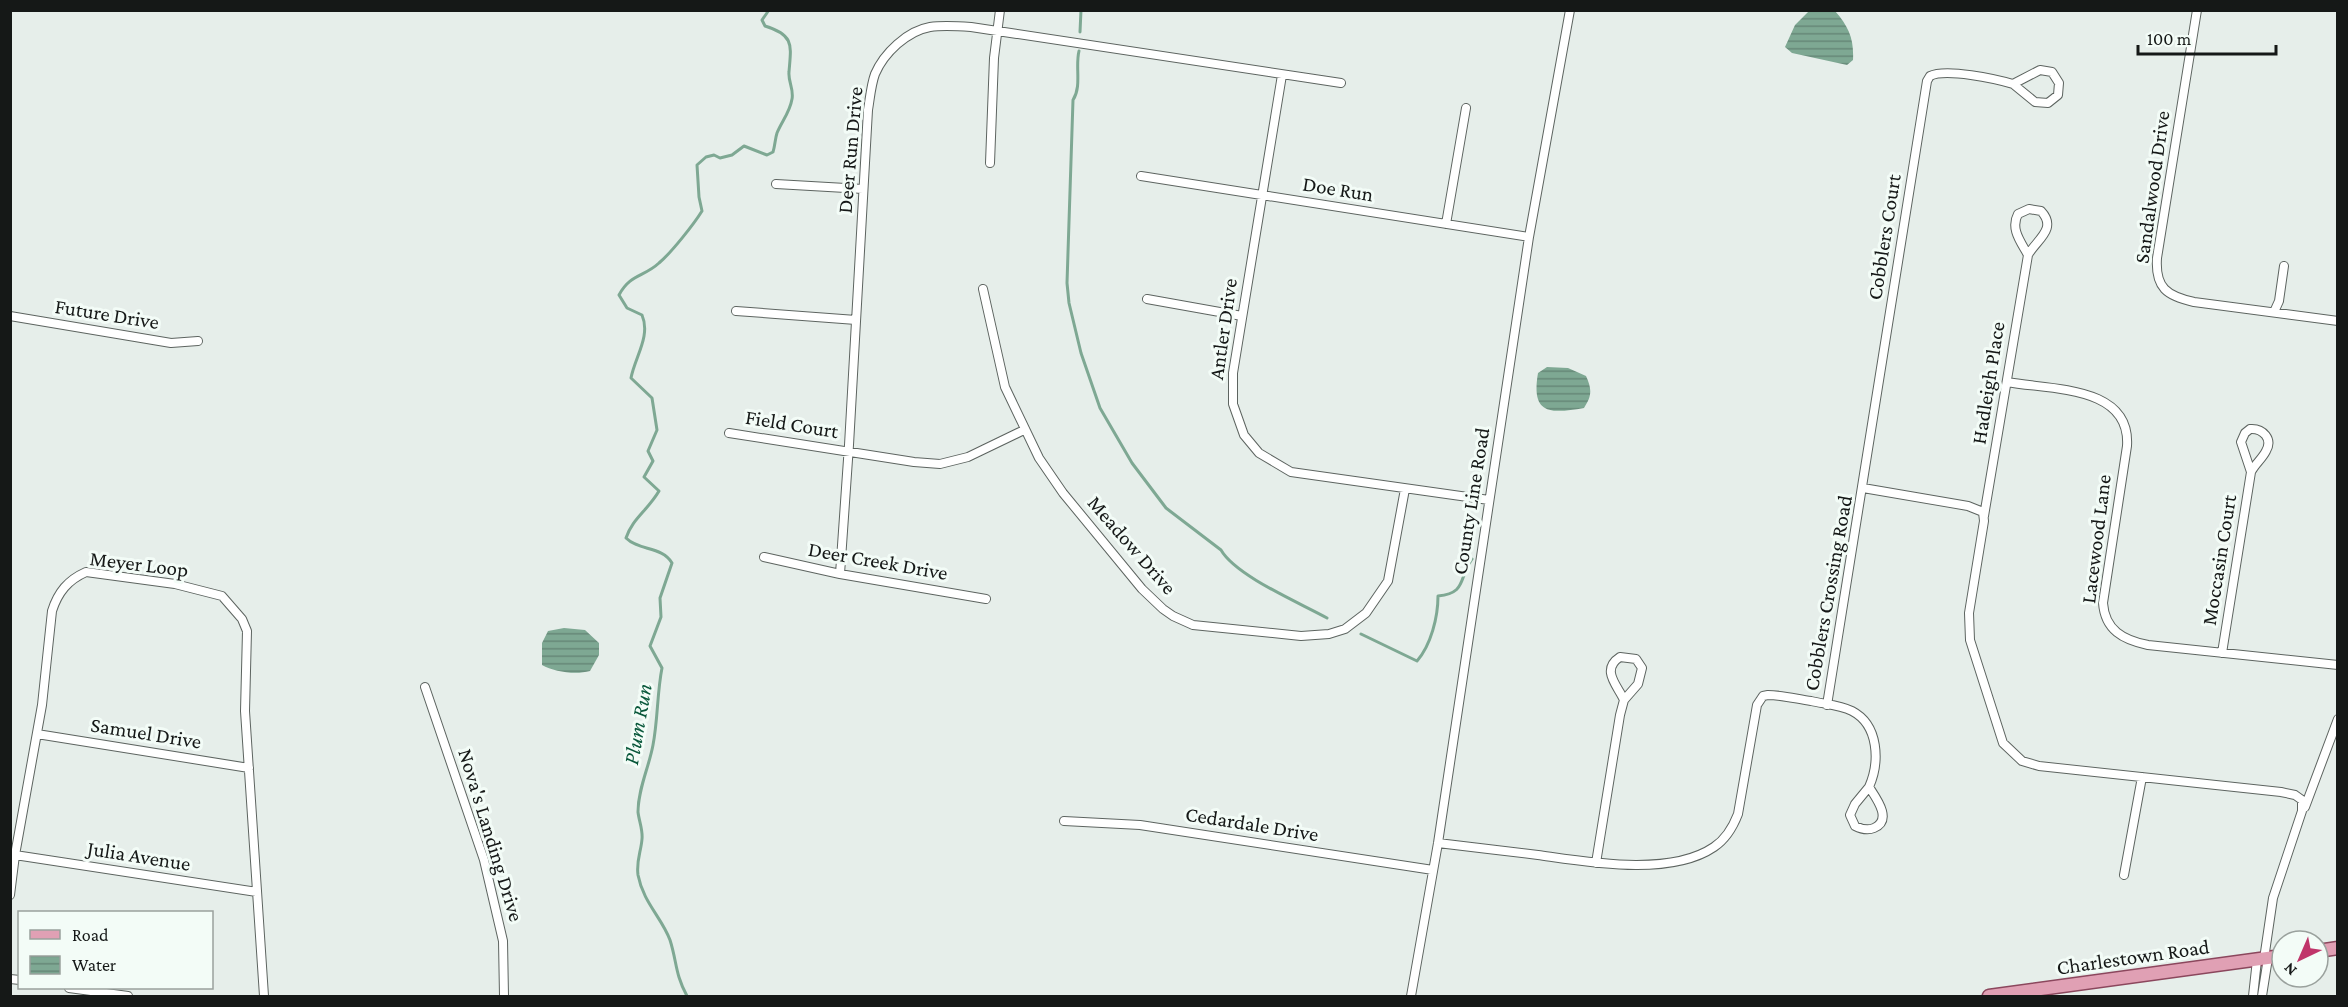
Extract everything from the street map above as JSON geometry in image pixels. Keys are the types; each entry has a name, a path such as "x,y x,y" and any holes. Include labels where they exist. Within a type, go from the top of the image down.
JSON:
{"main road":[{"name":"Charlestown Road","path":"1989,996 2270,958"}],"street":[{"path":"990,163 1000,10"},
{"name":"County Line Road","path":"1411,996 1438,843 1529,237 1570,10"},
{"name":"Sandalwood Drive","path":"2197,10 2157,258 2157,276 2160,284 2178,298 2337,321"},
{"name":"Deer Run Drive","path":"840,574 868,110 875,75 885,58 908,36 928,27 971,27 1341,83"},
{"name":"Cobblers Court","path":"1863,488 1927,81 1930,76 1940,73 2013,84 2035,102 2042,104 2054,100 2060,89 2057,77 2046,70 2034,72 2013,84"},
{"name":"Antler Drive","path":"1282,75 1233,373 1233,404 1244,435 1259,453 1291,472 1489,500"},
{"path":"1446,224 1466,108"},
{"name":"Doe Run","path":"1141,176 1529,237"},
{"path":"776,184 863,189"},
{"name":"Hadleigh Place","path":"1984,516 2028,255 2048,227 2045,216 2035,209 2018,214 2015,225 2018,238 2028,255"},
{"path":"2274,312 2279,301 2284,266"},
{"name":"Meadow Drive","path":"983,289 1003,379 1024,430 1063,493 1142,589 1162,609 1193,625 1301,636 1329,634 1345,629 1366,613 1388,581 1405,489"},
{"path":"1147,299 1242,316"},
{"path":"736,311 856,320"},
{"name":"Future Drive","path":"10,316 171,343 198,341"},
{"name":"Lacewood Lane","path":"2007,382 2100,399 2114,408 2124,421 2127,446 2103,603 2104,612 2119,635 2138,643 2337,665"},
{"name":"Moccasin Court","path":"2222,653 2251,472 2268,445 2265,434 2255,429 2245,432 2241,442 2251,472"},
{"name":"Field Court","path":"729,433 914,462 940,464 968,457 1024,430"},
{"name":"Cobblers Crossing Road","path":"1438,843 1596,863 1636,865 1693,856 1713,848 1728,834 1738,814 1759,700 1763,696 1774,695 1827,705 1863,488 1976,507 1983,512 1984,516"},
{"path":"1984,516 1968,631 1980,678 2003,743 2022,761 2039,766 2295,795 2302,800 2303,804 2296,831"},
{"name":"Deer Creek Drive","path":"764,557 840,574 986,599"},
{"name":"Meyer Loop","path":"10,895 15,855 38,734 52,611 56,599 65,586 74,577 86,572 175,584 222,596 242,619 247,631 245,711 264,996"},
{"path":"1596,863 1620,715 1624,700 1638,684 1642,674 1640,663 1636,659 1626,657 1616,660 1610,671 1613,682 1624,700"},
{"name":"Nova's Landing Drive","path":"425,687 484,860 503,941 504,996"},
{"path":"1827,705 1853,711 1866,722 1875,746 1875,761 1869,787 1855,804 1850,815 1855,826 1865,830 1879,825 1883,816 1881,805 1869,787"},
{"path":"2253,996 2263,959 2273,898 2337,719"},
{"name":"Samuel Drive","path":"38,734 249,768"},
{"path":"2124,875 2142,777"},
{"name":"Cedardale Drive","path":"1064,821 1140,825 1433,870"},
{"name":"Julia Avenue","path":"15,855 257,892"},
{"path":"2262,996 2263,959"},
{"path":"82,989 128,996"}],"water":[{"path":"1809,11 1835,11 1844,22 1850,34 1853,53 1853,60 1847,65 1792,53 1785,47 1795,25"},
{"path":"1547,367 1568,368 1586,376 1590,392 1589,400 1584,408 1561,411 1545,408 1540,404 1537,397 1538,373"},
{"path":"564,628 585,630 599,643 599,655 590,671 565,672 542,665 542,643 548,631"}],"waterway":[{"name":"Plum Run","path":"687,996 678,974 670,940 648,902 638,875 642,836 638,803 653,745 662,668 650,646 661,617 660,598 672,563 662,554 637,545 626,538 632,525 659,491 644,477 653,461 648,451 657,430 652,398 631,378 644,339 644,323 642,315 627,308 619,295 628,283 653,268 664,258 702,211 697,165 706,157 714,155 720,158 732,155 744,146 767,155 773,152 777,133 790,108 792,95 789,76 789,43 782,33 765,26 762,20 769,10"},
{"path":"1080,32 1081,10"},
{"path":"1079,51 1078,83 1073,100 1067,283 1069,303 1081,353 1100,408 1132,463 1166,508 1221,550 1229,560 1254,579 1327,618"},
{"path":"1361,634 1417,661 1433,630 1438,596 1454,592 1458,588 1472,559"}]}
